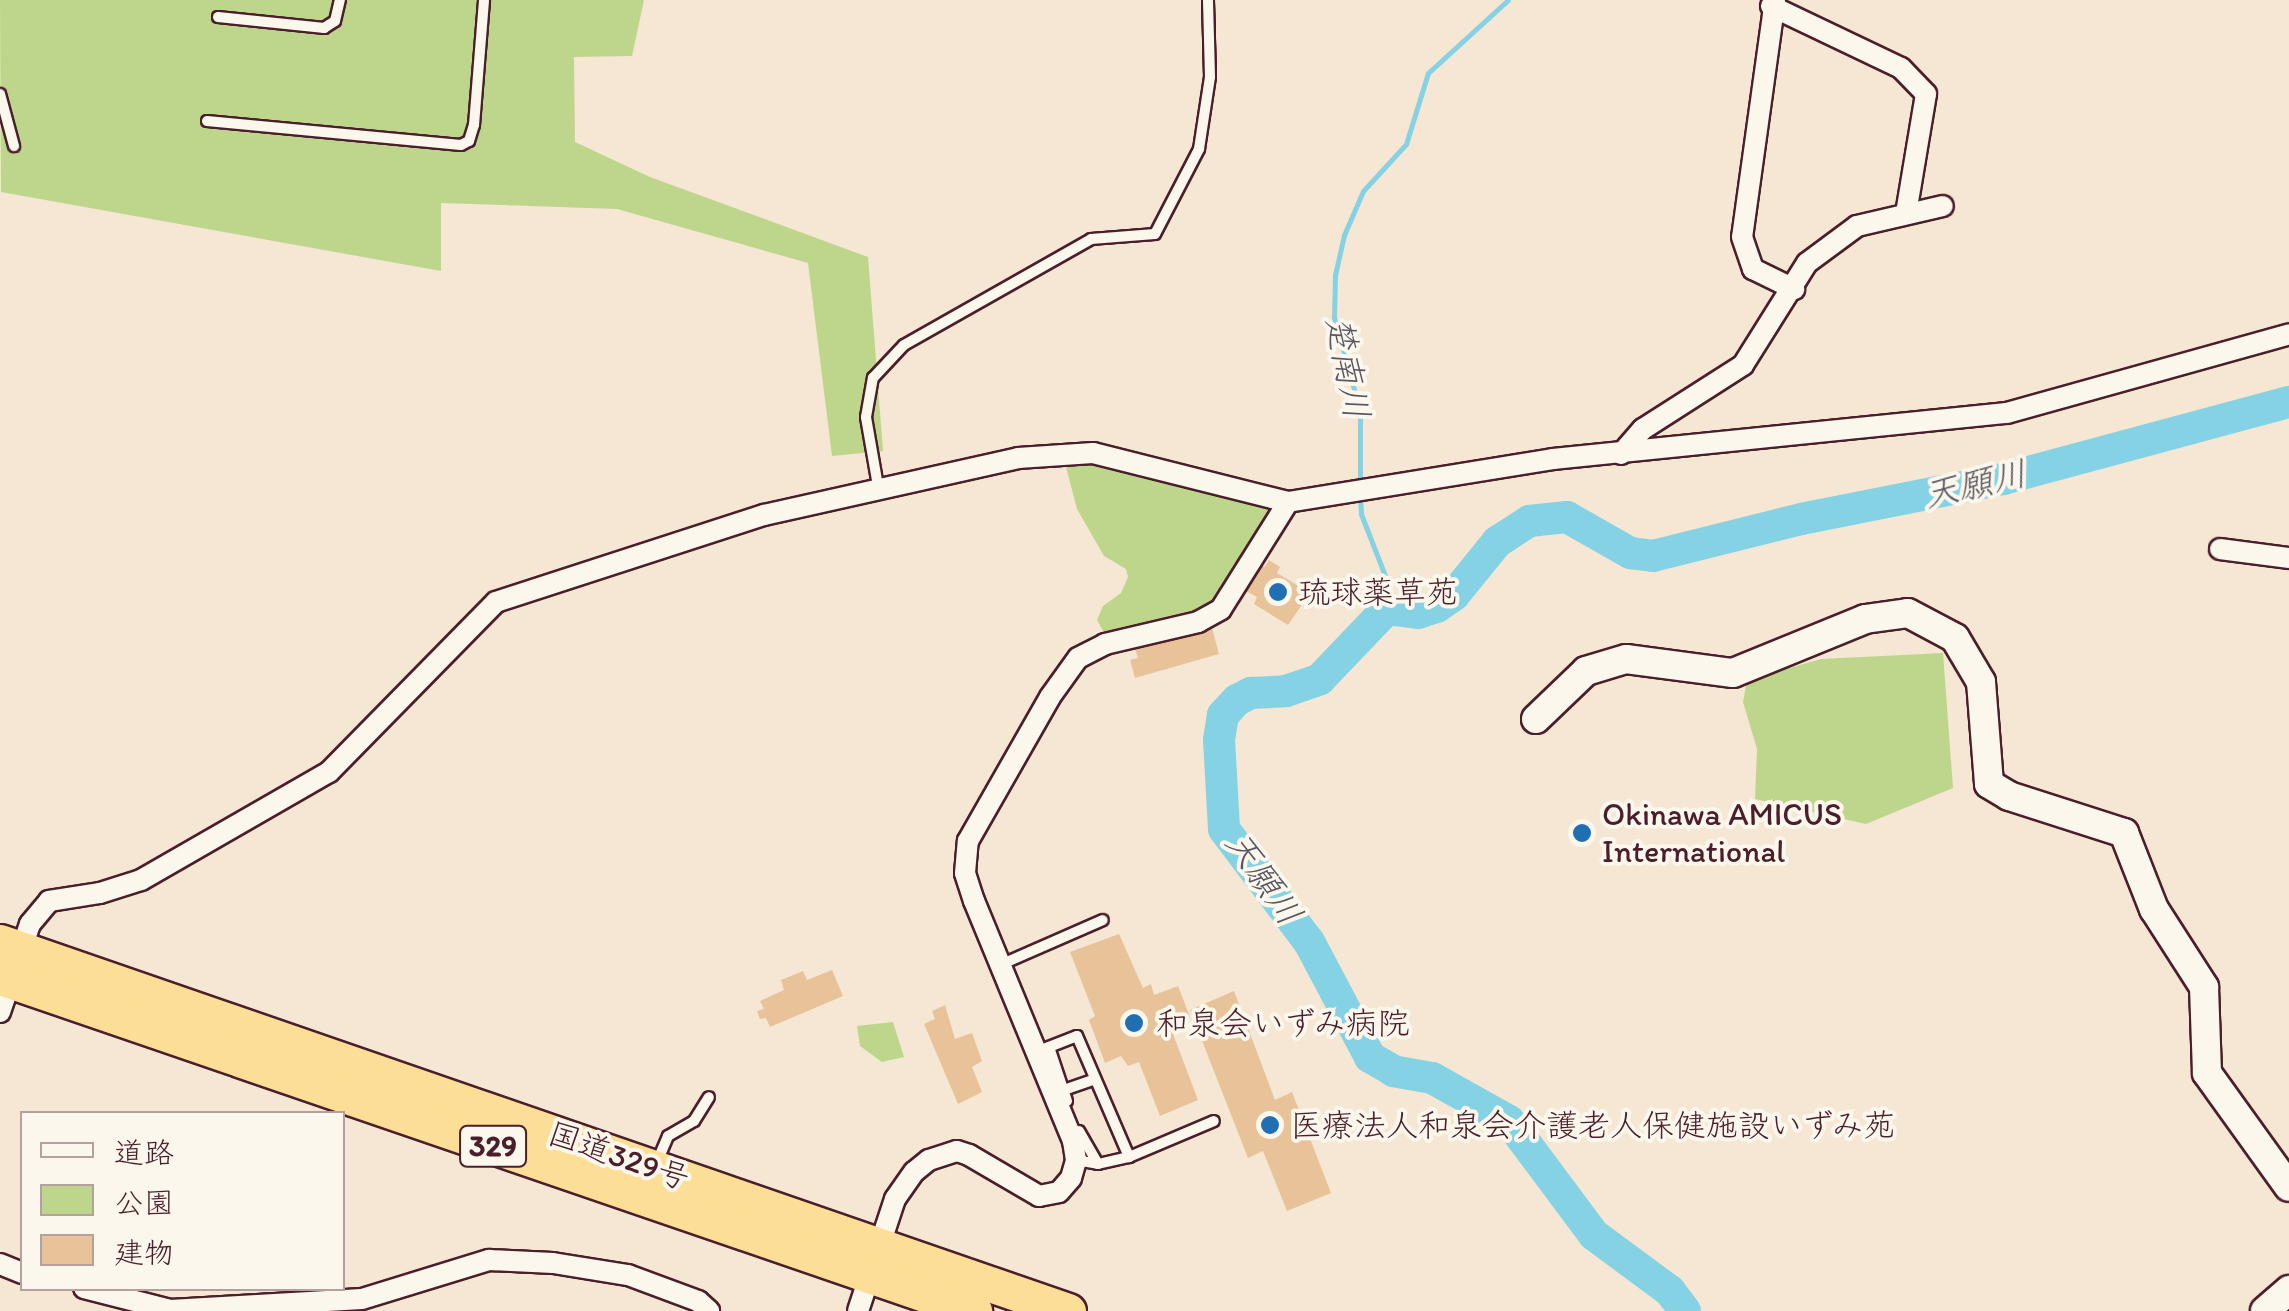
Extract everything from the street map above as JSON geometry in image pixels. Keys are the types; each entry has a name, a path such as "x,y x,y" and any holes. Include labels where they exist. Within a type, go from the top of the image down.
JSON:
{"highway":[{"name":"国道329号","path":"7,972 654,1168 873,1259 974,1311"},
{"name":"国道329号","path":"7,972 873,1259 1068,1311"}],"street":[{"path":"1794,289 1754,269 1742,237 1773,3 1902,68 1926,94 1906,213"},
{"path":"1621,454 1643,429 1742,365 1794,289 1807,263 1857,226 1943,206"},
{"path":"7,972 30,924 49,901 100,893 141,880 329,772 496,602 764,515 878,486 1018,458 1093,453 1288,502 1553,459 2007,412 2289,334"},
{"path":"858,1311 873,1259 903,1185 929,1160 957,1151 983,1161 1038,1196 1058,1192 1071,1178 1076,1160 1058,1092 1000,965 964,873 968,841 1050,698 1078,658 1105,644 1198,622 1221,610 1288,502"},
{"path":"2220,549 2289,558"},
{"path":"1536,719 1586,671 1626,659 1733,673 1865,619 1908,612 1955,638 1981,682 1989,784 2009,796 2124,834 2154,909 2204,987 2207,1073 2289,1187"},
{"path":"96,1291 170,1310 362,1299 488,1260 552,1263 628,1275 698,1301 709,1311"},
{"path":"2265,1311 2289,1290"}],"lane":[{"path":"218,17 324,28 334,21 340,0"},
{"path":"207,121 461,145 469,141 474,125 484,0"},
{"path":"878,486 866,416 873,378 904,345 1092,239 1154,234 1198,149 1210,77 1208,0"},
{"path":"0,94 14,146"},
{"path":"1000,965 1103,920"},
{"path":"1042,1050 1077,1036 1129,1157"},
{"path":"1095,1079 1058,1092 1098,1164"},
{"path":"654,1168 668,1136 694,1121 708,1097"},
{"path":"1076,1160 1098,1164 1129,1157 1214,1121"}],"green space":[{"path":"0,0 644,0 632,56 574,57 575,142 650,177 868,257 883,451 832,456 808,263 617,209 441,203 441,271 1,192"},
{"path":"1093,462 1268,500 1275,510 1226,589 1205,608 1192,616 1105,634 1097,620 1103,606 1121,593 1128,577 1126,569 1104,556 1077,509 1065,463"},
{"path":"1943,653 1953,788 1866,824 1755,799 1757,749 1743,702 1747,680 1821,659"},
{"path":"893,1022 904,1057 882,1062 860,1046 857,1026"}],"building":[{"name":"琉球薬草苑","path":"1269,560 1280,567 1277,573 1310,593 1288,625 1254,604 1257,597 1246,591 1259,565 1265,567"},
{"path":"1212,628 1219,654 1135,678 1130,660 1138,658 1135,649"},
{"name":"和泉会いずみ病院","path":"1119,934 1143,988 1151,984 1154,995 1178,986 1190,1017 1170,1026 1198,1100 1160,1116 1139,1062 1128,1066 1121,1056 1105,1063 1089,1020 1095,1016 1070,952"},
{"path":"832,970 843,996 770,1027 766,1018 760,1019 757,1011 764,1009 760,1001 784,990 781,980 803,971 807,980"},
{"name":"医療法人和泉会介護老人保健施設いずみ苑","path":"1234,991 1275,1100 1292,1092 1331,1193 1287,1211 1263,1151 1248,1158 1190,1010"},
{"path":"945,1005 955,1039 972,1033 982,1061 972,1067 982,1092 958,1104 924,1024 935,1019 932,1011"}],"waterway":[{"name":"楚南川","path":"1360,487 1360,411 1334,317 1335,275 1344,235 1363,191 1406,144 1428,73 1508,0"},
{"name":"天願川","path":"1685,1311 1670,1291 1594,1235 1509,1121 1432,1078 1394,1071 1370,1057 1309,942 1224,829 1219,740 1223,715 1237,700 1251,693 1286,691 1320,679 1387,609 1418,613 1437,607 1454,595 1497,542 1529,521 1567,517 1630,553 1653,556 1801,519 2003,479 2289,402"},
{"name":"楚南川","path":"1360,498 1361,514 1386,578 1387,609"}],"place":[{"name":"琉球薬草苑","path":"1278,592"},
{"name":"Okinawa AMICUS International","path":"1582,833"},
{"name":"和泉会いずみ病院","path":"1134,1023"},
{"name":"医療法人和泉会介護老人保健施設いずみ苑","path":"1270,1125"}]}
